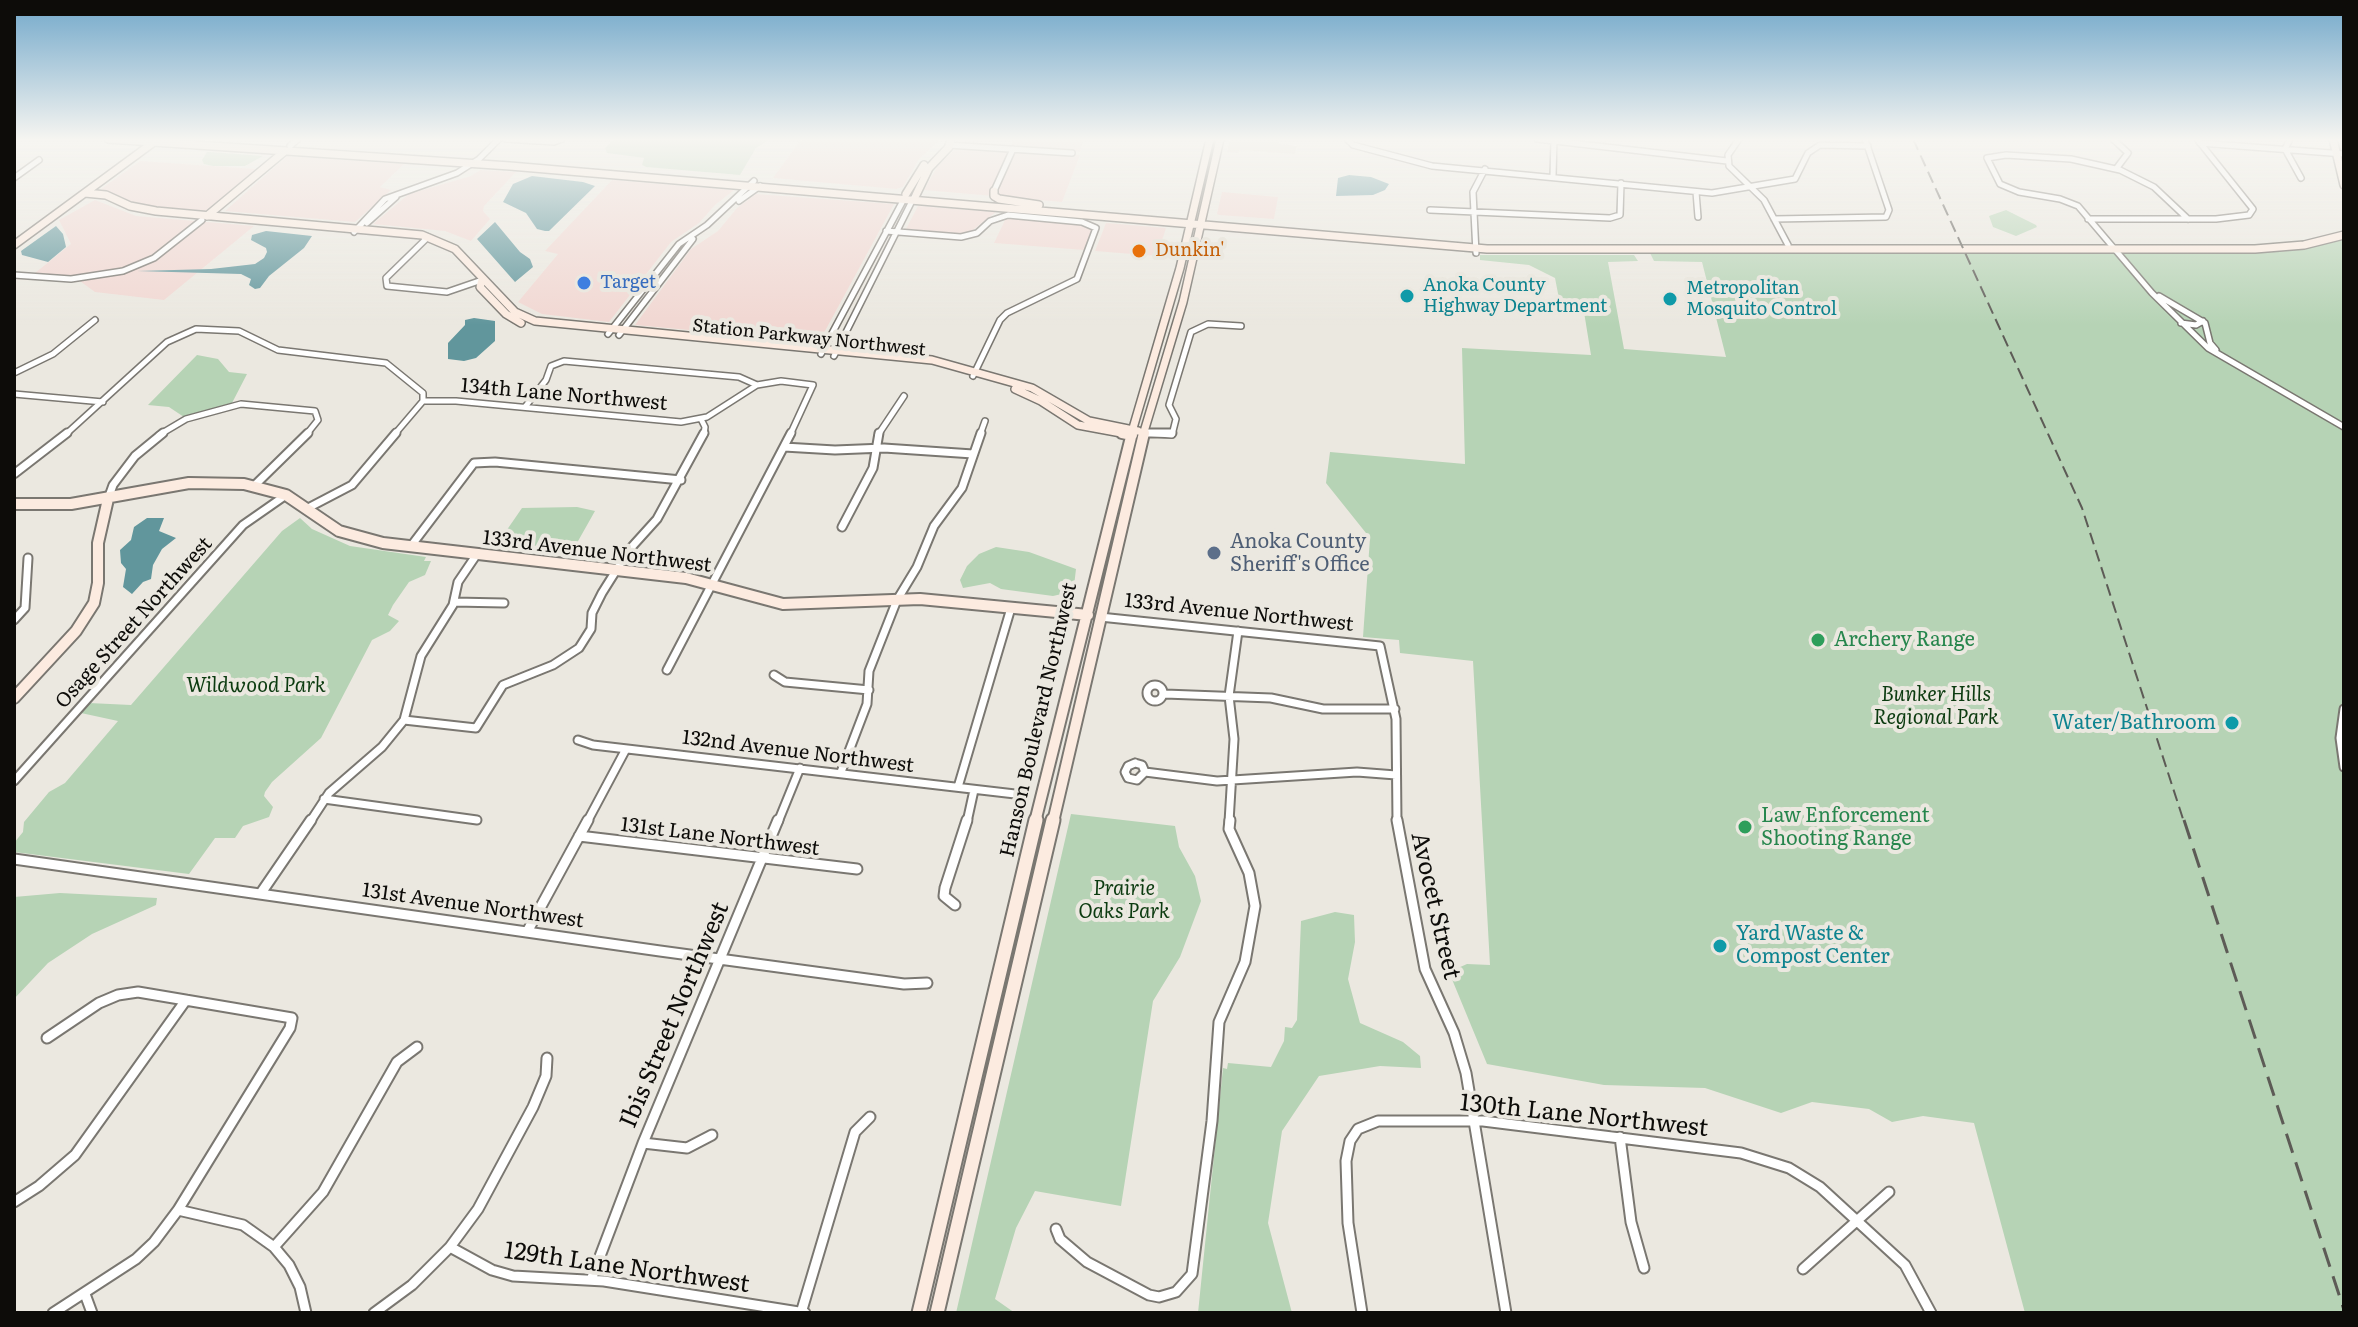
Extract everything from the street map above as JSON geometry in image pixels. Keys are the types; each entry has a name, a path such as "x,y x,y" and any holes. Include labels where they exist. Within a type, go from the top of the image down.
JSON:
{"main road":[{"path":"14,245 74,201"},
{"name":"Station Parkway Northwest","path":"114,201 150,213 428,237 455,249 482,280 480,287 516,320 921,363 974,373 1025,393 1078,425 1136,432"},
{"path":"205,218 226,201"},
{"path":"957,201 1476,248 1788,245 2273,249 2344,235"},
{"path":"973,201 1463,248 2114,248 2276,243 2344,229"},
{"path":"1012,201 1039,205"},
{"name":"Hanson Boulevard Northwest","path":"1197,221 1200,201"},
{"name":"Hanson Boulevard Northwest","path":"919,1313 1085,615 1176,280 1203,201"},
{"path":"1713,250 1785,248 1788,245"},
{"name":"Hanson Boulevard Northwest","path":"937,1313 1100,617 1136,432"},
{"name":"133rd Avenue Northwest","path":"14,504 54,505 108,499 179,484 255,485 286,495 347,535 411,546 713,584 756,599 783,604 935,600 1100,617"},
{"path":"14,698 76,631 94,603 98,583 98,543 108,499"}],"street":[{"path":"357,230 385,201"},
{"path":"615,332 686,245 735,201"},
{"path":"615,332 679,244 735,201"},
{"path":"823,352 886,231 907,201"},
{"path":"835,353 897,231 908,201"},
{"path":"1473,201 1476,248"},
{"path":"1430,210 1601,219 1617,217 1619,201"},
{"path":"1697,201 1698,217"},
{"path":"1764,201 1788,245"},
{"path":"1774,219 1886,217 1889,210 1886,201"},
{"path":"2063,201 2078,206 2179,323 2220,355 2344,427"},
{"path":"2169,201 2188,219"},
{"path":"2088,219 2245,217 2253,209 2247,201"},
{"path":"886,231 961,237 977,233 990,221 1008,215 1090,224 1096,228 1077,279 1020,304 1000,320 974,373"},
{"path":"14,275 71,279 123,271 155,257 205,218"},
{"path":"428,237 386,278 387,286 447,292 482,280"},
{"path":"2149,288 2203,321 2210,343 2220,355"},
{"path":"14,373 53,354 95,320"},
{"path":"2179,323 2196,325 2203,321"},
{"name":"Station Parkway Northwest","path":"1136,432 1172,435 1176,419 1169,405 1188,337 1197,327 1208,324 1241,326"},
{"path":"14,474 49,450 167,342 185,331 205,328 239,331 278,350 374,359 386,363 423,393 423,401 358,479 308,508"},
{"path":"525,407 546,380 551,366 564,361 739,377 757,385"},
{"path":"404,720 476,728 503,685 553,665 579,648 591,629 595,605 629,550 657,519 681,480 703,438 705,427 701,419 757,385 793,381 814,386 667,670"},
{"path":"14,394 103,402"},
{"path":"842,527 873,468 875,448 886,419 904,396"},
{"name":"134th Lane Northwest","path":"423,401 525,407 663,421 701,419"},
{"path":"108,499 113,485 135,456 158,436 186,419 228,407 266,404 307,408 318,414 316,424 255,485"},
{"path":"841,772 867,704 869,671 897,600 917,567 934,526 962,488 985,421"},
{"path":"784,447 973,454"},
{"path":"411,546 474,463 495,462 681,480"},
{"name":"Osage Street Northwest","path":"14,781 243,525 286,495"},
{"path":"261,893 324,799 382,747 404,720 421,656 454,602 458,582 477,554"},
{"path":"14,620 25,608 28,558"},
{"path":"454,602 504,603"},
{"path":"958,787 1011,608"},
{"name":"133rd Avenue Northwest","path":"1100,617 1380,646"},
{"path":"1056,1229 1060,1239 1087,1262 1149,1295 1167,1296 1183,1287 1192,1274 1212,1121 1219,1022 1245,962 1254,917 1252,884 1229,829 1234,739 1229,696 1238,631"},
{"name":"Avocet Street","path":"1380,646 1395,709 1396,826 1425,969 1454,1033 1466,1073 1506,1313"},
{"path":"774,675 785,682 869,690"},
{"path":"1165,694 1271,698 1314,708 1395,709"},
{"path":"2344,709 2340,747 2344,767"},
{"name":"132nd Avenue Northwest","path":"578,740 593,745 1015,794"},
{"path":"527,932 626,749"},
{"name":"Ibis Street Northwest","path":"591,1280 643,1143 800,768"},
{"path":"1145,772 1202,780 1357,772 1396,775"},
{"path":"955,905 944,896 945,888 974,790"},
{"path":"324,799 477,820"},
{"name":"131st Lane Northwest","path":"579,836 857,869"},
{"name":"131st Avenue Northwest","path":"14,859 904,984 927,983"},
{"path":"47,1038 82,1012 118,995 138,992 292,1018 290,1028 178,1210 154,1242 136,1259 53,1313"},
{"path":"14,1202 39,1186 75,1155 186,1000"},
{"path":"274,1247 323,1192 397,1062 417,1047"},
{"path":"374,1313 412,1285 450,1247 478,1209 533,1107 546,1076 547,1058"},
{"path":"802,1313 855,1132 870,1117"},
{"name":"130th Lane Northwest","path":"1362,1313 1347,1208 1346,1161 1350,1141 1358,1129 1378,1121 1473,1121 1620,1137 1765,1158 1804,1175 1859,1222 1905,1265 1931,1313"},
{"path":"643,1143 687,1148 712,1135"},
{"path":"1620,1137 1631,1222 1644,1268"},
{"path":"1803,1269 1889,1192"},
{"path":"178,1210 243,1225 274,1247 289,1265 300,1287 306,1313"},
{"name":"129th Lane Northwest","path":"450,1247 492,1270 513,1276 591,1280 802,1313"},
{"path":"85,1294 92,1313"}],"shaded area":[{"path":"97,201 136,216 254,226 164,300 95,292 73,276 35,273 71,244 59,220"},
{"path":"131,201 220,201 211,209 199,213 148,208"},
{"path":"236,201 379,201 355,222 225,211"},
{"path":"401,201 489,201 483,211 490,219 471,241 445,231 373,224"},
{"path":"592,201 720,201 699,223 671,242 609,322 542,314 518,302 558,254 545,251"},
{"path":"747,201 894,204 819,342 635,325 691,249 718,231"},
{"path":"1220,201 1277,201 1274,219 1217,214"},
{"path":"918,206 996,212 970,232 962,234 906,229"},
{"path":"1006,218 1083,225 1092,229 1084,250 994,243"},
{"path":"1106,223 1166,228 1157,256 1095,251"}],"green space":[{"path":"2006,210 2037,227 2016,236 1993,227 1989,216"},
{"name":"Bunker Hills Regional Park","path":"2344,240 2344,1313 2025,1313 1974,1123 1923,1116 1892,1122 1869,1109 1812,1102 1781,1113 1705,1088 1604,1085 1487,1064 1449,972 1467,964 1490,965 1473,661 1400,653 1399,640 1363,637 1370,538 1326,483 1330,452 1465,464 1462,348 1591,355 1584,312 1561,309 1555,278 1529,265 1480,260 1480,255 1634,255 1638,261 1608,262 1624,349 1726,357 1702,262 1654,261 1650,253 2255,252 2290,251"},
{"path":"197,355 218,359 229,372 247,374 232,403 184,417 169,407 148,405"},
{"path":"577,507 595,511 573,550 562,554 509,550 502,537 522,508"},
{"name":"Wildwood Park","path":"300,518 312,529 350,546 426,557 424,561 431,561 425,575 409,582 393,605 388,615 399,621 390,631 372,640 321,738 265,792 264,796 273,807 269,817 243,826 235,838 215,838 189,874 14,852 14,843 23,832 24,822 49,792 65,783 118,721 81,713 89,703 131,705 282,531"},
{"path":"996,547 1029,552 1076,569 1074,586 1066,593 1053,596 1001,589 990,583 963,588 960,580 967,566 979,554"},
{"name":"Prairie Oaks Park","path":"1071,814 1175,826 1179,847 1195,876 1201,901 1180,957 1153,1001 1121,1206 1035,1191 1016,1228 995,1299 1015,1313 956,1313"},
{"path":"60,893 157,898 156,905 92,934 48,963 14,999 14,897"},
{"path":"1335,912 1354,915 1355,942 1348,979 1360,1023 1403,1042 1420,1056 1421,1068 1380,1066 1319,1076 1282,1131 1268,1223 1292,1313 1198,1313 1223,1068 1227,1069 1228,1063 1271,1067 1284,1041 1285,1027 1292,1028 1297,1020 1301,921"}],"water":[{"path":"580,201 549,231 537,229 526,213 503,202"},
{"path":"495,222 520,252 530,259 533,267 515,282 477,239"},
{"path":"56,226 63,234 66,247 48,262 22,255 21,251"},
{"path":"266,231 312,236 304,248 269,276 260,288 249,285 251,279 241,274 137,271 255,264 267,252 266,248 251,240 252,235"},
{"path":"465,320 495,321 495,341 476,358 464,361 448,359 448,343 465,325"},
{"path":"147,518 164,518 159,531 176,538 162,549 153,565 151,579 143,582 132,594 123,587 126,569 121,563 120,550 131,540 134,527"}],"railway":[{"path":"1941,201 2082,508 2184,822"},
{"path":"2184,820 2344,1310"}],"place":[{"name":"Dunkin'","path":"1139,251"},
{"name":"Target","path":"584,283"},
{"name":"Anoka County Highway Department","path":"1407,296"},
{"name":"Metropolitan Mosquito Control","path":"1670,299"},
{"name":"Anoka County Sheriff's Office","path":"1214,553"},
{"name":"Archery Range","path":"1818,640"},
{"name":"Water/Bathroom","path":"2232,723"},
{"name":"Law Enforcement Shooting Range","path":"1745,827"},
{"name":"Yard Waste & Compost Center","path":"1720,946"}]}
